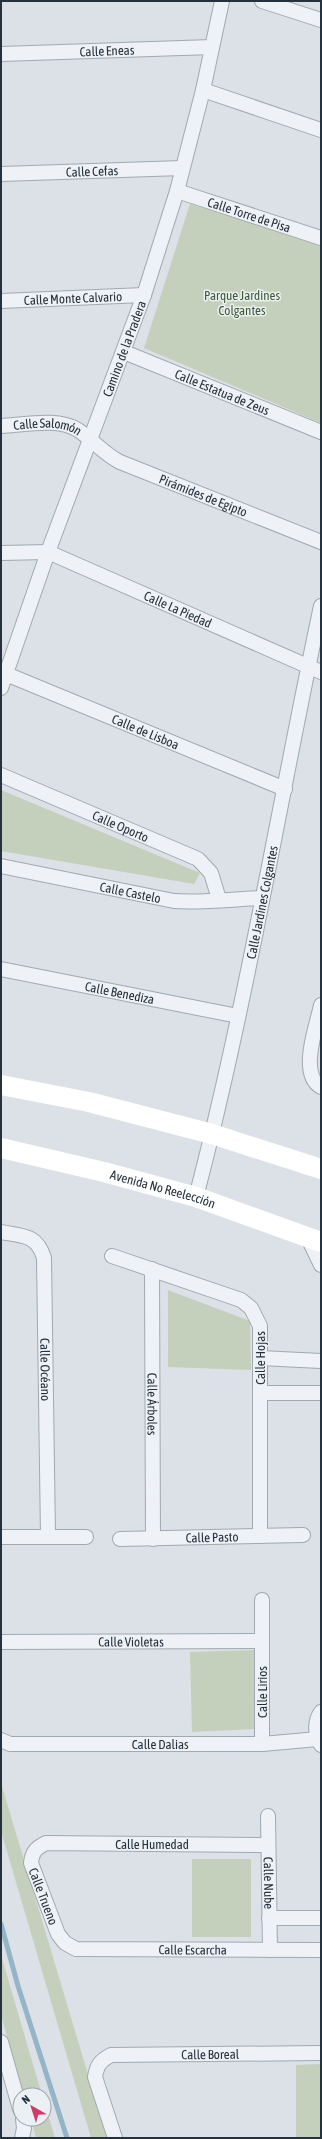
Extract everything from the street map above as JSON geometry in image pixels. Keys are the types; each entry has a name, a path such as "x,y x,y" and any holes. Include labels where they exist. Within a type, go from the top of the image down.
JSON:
{"main road":[{"path":"1,1085 89,1102 212,1134 321,1169"},
{"name":"Avenida No Reelección","path":"1,1148 104,1172 196,1197 314,1240"}],"street":[{"name":"Camino de la Pradera","path":"1,688 4,674 48,552 124,352 144,295 177,191 204,90 222,1"},
{"path":"262,1 321,20"},
{"name":"Calle Eneas","path":"2,54 212,47"},
{"path":"204,90 321,130"},
{"name":"Calle Cefas","path":"1,174 182,168"},
{"name":"Calle Torre de Pisa","path":"177,191 321,238"},
{"name":"Calle Monte Calvario","path":"1,301 144,295"},
{"name":"Calle Estatua de Zeus","path":"124,352 321,432"},
{"name":"Calle Salomón","path":"1,426 56,423 68,425 90,440"},
{"name":"Pirámides de Egipto","path":"90,440 111,458 120,462 321,542"},
{"path":"1,553 48,552"},
{"name":"Calle La Piedad","path":"48,552 314,669"},
{"name":"Calle Jardines Colgantes","path":"196,1197 212,1134 238,1016 285,789 314,669 321,606"},
{"name":"Calle de Lisboa","path":"4,674 285,789"},
{"name":"Calle Oporto","path":"1,775 198,860 211,873 219,899"},
{"name":"Calle Castelo","path":"1,866 174,901 196,902 219,899 262,898"},
{"name":"Calle Benediza","path":"1,969 238,1016"},
{"path":"321,1005 308,1062 311,1076 317,1085 321,1087"},
{"name":"Calle Océano","path":"1,1232 27,1237 36,1241 44,1258 48,1537"},
{"path":"314,1240 321,1265"},
{"name":"Calle Hojas","path":"112,1256 241,1300 251,1308 260,1326 260,1536"},
{"name":"Calle Árboles","path":"152,1269 153,1539"},
{"path":"260,1358 321,1360"},
{"path":"260,1393 321,1393"},
{"name":"Calle Pasto","path":"120,1539 303,1535"},
{"path":"1,1537 86,1537"},
{"name":"Calle Lirios","path":"262,1600 262,1744"},
{"name":"Calle Violetas","path":"1,1642 262,1641"},
{"path":"320,1742 316,1723 321,1712"},
{"name":"Calle Dalias","path":"2,1741 10,1744 262,1744 320,1742"},
{"name":"Calle Nube","path":"268,1816 267,1845 270,1950"},
{"name":"Calle Humedad","path":"37,1848 46,1843 267,1845"},
{"name":"Calle Trueno","path":"37,1848 32,1854 31,1863 58,1934 65,1943"},
{"path":"269,1918 321,1918"},
{"name":"Calle Escarcha","path":"65,1943 76,1949 321,1950"},
{"path":"1,2042 14,2087"},
{"name":"Calle Boreal","path":"115,2138 95,2077 96,2068 101,2060 111,2055 321,2053"},
{"path":"22,2138 24,2127"}],"green space":[{"name":"Parque Jardines Colgantes","path":"190,204 321,244 321,423 144,348"},
{"path":"1,790 200,873 194,884 1,851"},
{"path":"168,1290 250,1321 251,1370 168,1367"},
{"path":"254,1650 256,1729 192,1732 190,1652"},
{"path":"1,1783 107,2138 91,2138 1,1831"},
{"path":"192,1859 251,1859 251,1937 192,1937"},
{"path":"1,1955 40,2087 22,2087 1,2015"},
{"path":"321,2064 321,2138 296,2138 296,2065"},
{"path":"33,2127 52,2127 55,2138 36,2138"}],"waterway":[{"path":"1,1924 18,1986 67,2138"}]}
